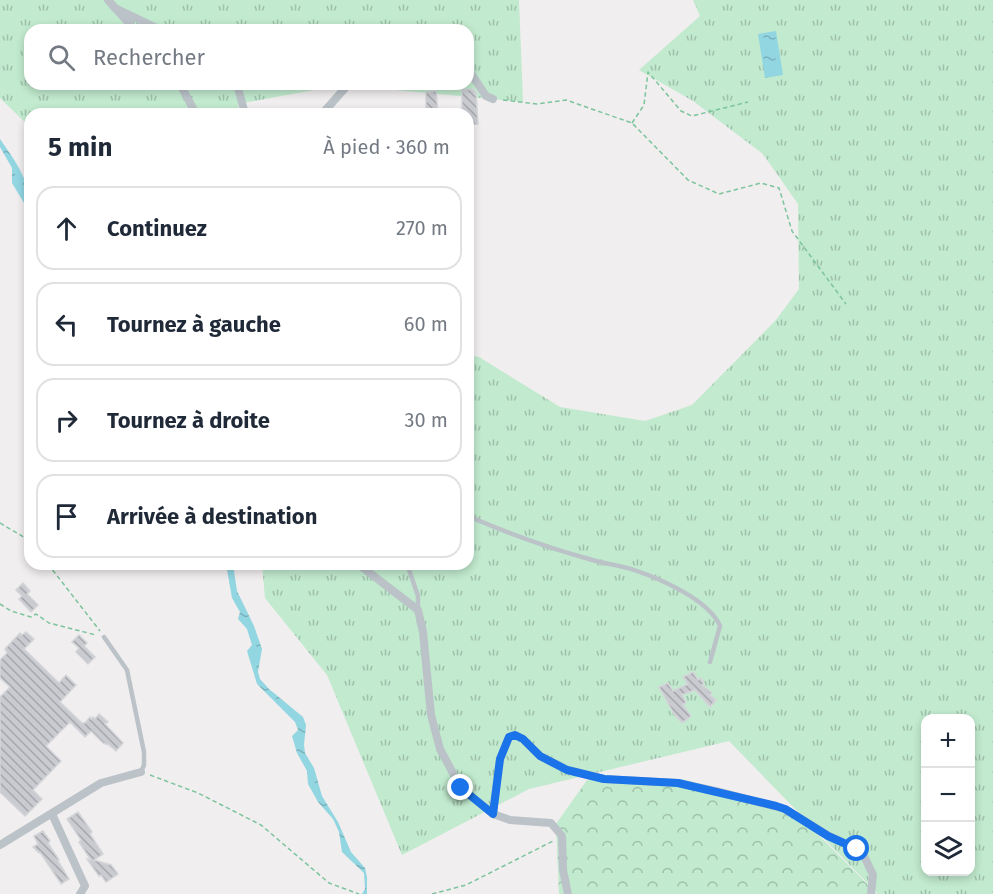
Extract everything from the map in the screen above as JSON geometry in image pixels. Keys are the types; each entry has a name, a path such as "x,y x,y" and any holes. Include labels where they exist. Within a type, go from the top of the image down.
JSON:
{"street":[{"path":"108,0 130,24"},
{"path":"115,8 148,24"},
{"path":"474,78 486,96 493,99"},
{"path":"183,90 193,108"},
{"path":"239,90 243,108"},
{"path":"327,108 343,90"},
{"path":"366,570 418,610 423,632 431,715 440,749 461,788 493,814 510,820 551,823 561,834 563,870 568,894"},
{"path":"493,814 500,759 509,737 515,735 523,739 540,756 567,770 604,779 678,783 785,809 828,836 857,849 864,856 873,875 871,894"},
{"path":"0,845 101,783 141,772"},
{"path":"52,814 85,886 80,894"}],"lane":[{"path":"474,518 589,559 634,570 699,602 717,618 720,626 710,662"},
{"path":"409,570 418,596 418,610"},
{"path":"104,637 127,670 144,752 144,765 141,772"}],"path":[{"path":"632,123 644,105 648,72 681,111 692,116 748,102"},
{"path":"493,99 537,104 566,100 632,123 688,180 719,194 761,183 779,188 792,231 846,304"},
{"path":"0,523 24,538"},
{"path":"53,570 104,637"},
{"path":"0,604 11,611 31,617 36,614 49,623 104,637"},
{"path":"141,772 198,793 261,825 329,883 359,894"},
{"path":"432,894 466,885 561,834"}],"green space":[{"path":"0,0 519,0 523,102 395,90 474,90 474,24 24,24 24,90 315,90 238,104 238,108 24,108 24,121 0,98"},
{"path":"693,0 993,0 993,894 878,894 729,741 529,789 402,855 327,675 265,598 263,570 474,570 474,356 560,407 645,421 692,405 776,320 799,289 798,204 763,154 693,101 639,70 700,16"},
{"path":"682,779 794,810 877,894 559,894 556,824 587,780"}],"water":[{"path":"776,31 783,75 765,78 758,34"},
{"path":"0,139 22,173 24,203 12,183 12,168 0,147"},
{"path":"227,570 234,570 237,591 262,649 258,672 260,679 303,717 306,725 305,753 314,768 322,796 338,822 351,852 365,868 367,894 362,894 365,889 364,873 342,852 339,832 333,819 318,802 308,784 307,771 297,753 292,736 298,730 295,722 257,684 247,651 252,645 247,629 238,619 240,612 232,598"}],"building":[{"path":"462,90 474,90 478,124 474,124 474,108 462,108"},
{"path":"436,91 437,108 426,108 426,92"},
{"path":"23,583 30,591 27,594 38,605 31,612 19,599 22,596 16,590"},
{"path":"26,632 34,639 24,649 59,683 66,675 76,685 60,702 82,723 90,717 95,719 99,714 108,722 105,724 123,743 116,751 103,743 91,731 85,737 70,722 46,746 61,761 33,790 42,799 25,816 0,792 0,697 10,687 0,678 0,660 7,653 5,649 20,633 22,635"},
{"path":"79,635 87,643 84,646 95,657 88,664 76,652 79,648 72,642"},
{"path":"693,672 698,680 701,678 704,683 702,685 712,693 710,695 716,700 710,707 695,690 682,695 686,702 683,705 691,716 682,723 674,714 659,687 668,683 673,691 688,684 683,677"},
{"path":"78,812 92,832 90,834 103,854 94,860 111,865 118,874 106,882 87,859 91,860 67,819"},
{"path":"43,831 69,879 61,884 40,852 33,847 38,844 34,836"}],"route":[{"path":"461,788 493,814 500,759 509,737 515,735 523,739 540,756 567,770 604,779 678,783 776,806 785,809 828,836 857,849"}]}
